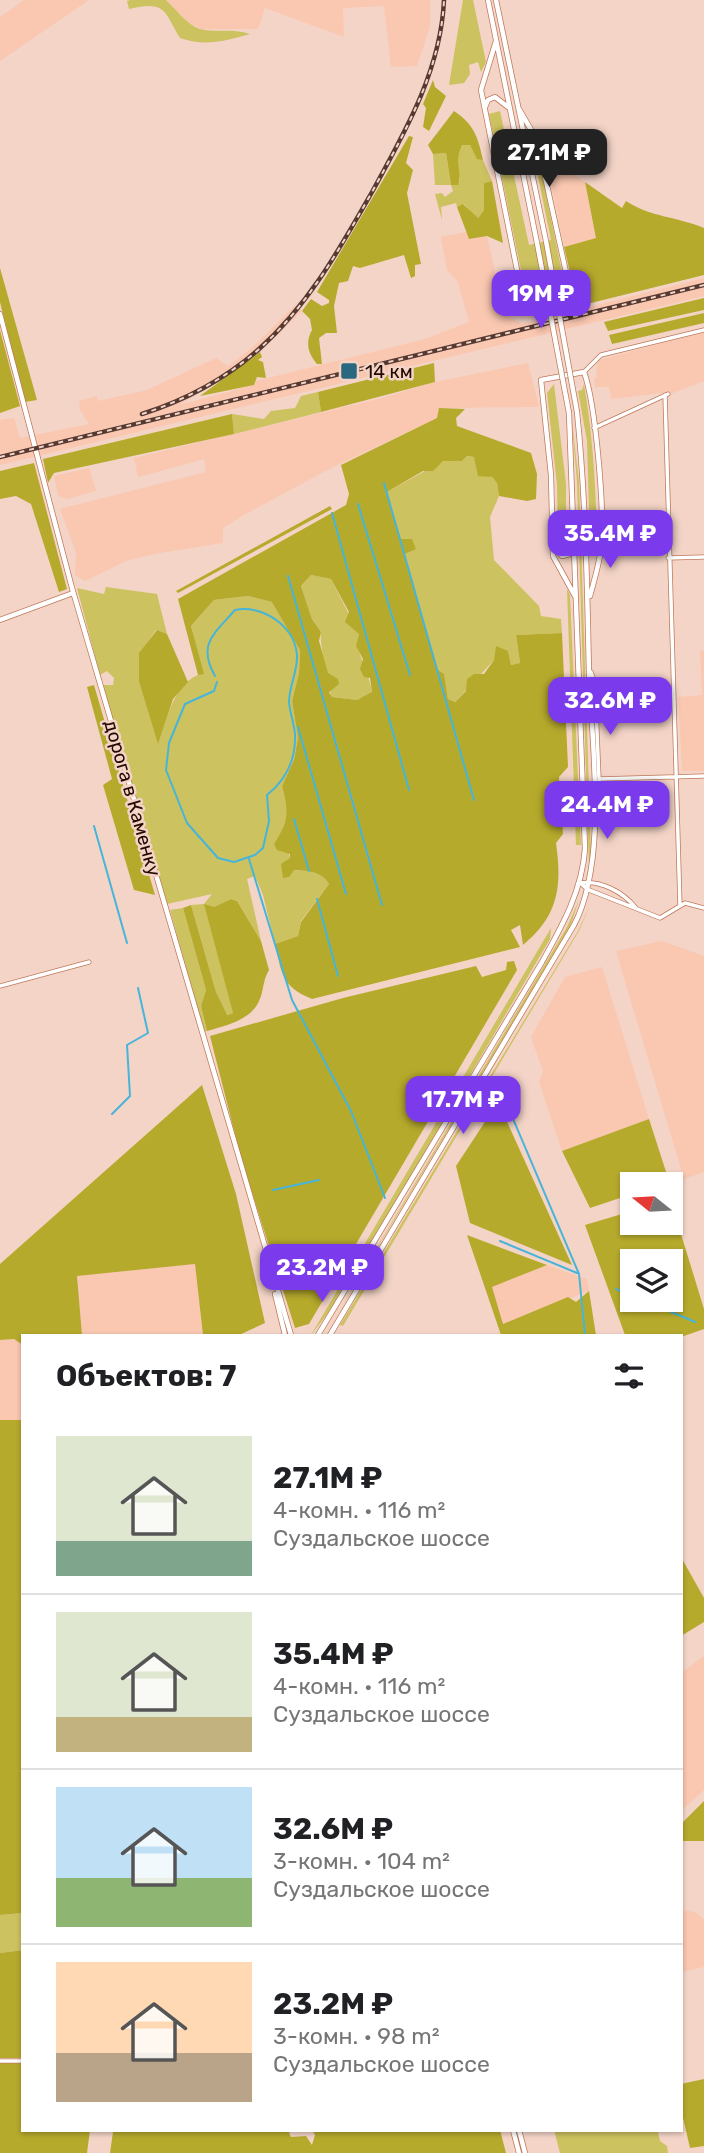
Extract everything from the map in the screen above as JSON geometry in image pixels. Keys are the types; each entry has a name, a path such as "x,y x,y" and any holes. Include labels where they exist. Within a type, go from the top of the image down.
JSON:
{"main road":[{"path":"319,1334 565,921 580,883 585,849 569,413 488,0"},
{"path":"331,1334 574,925 591,882 593,804 588,602 577,412 546,241 496,0"},
{"path":"496,41 493,58 482,82 484,111 524,305 571,295 537,140 519,109"},
{"path":"484,111 488,100 495,97 505,102 510,110"},
{"name":"дорога в Каменку","path":"0,314 73,593 272,1279 291,1334"},
{"path":"577,599 555,564 551,475 541,380 584,372 594,428 601,545 588,602"},
{"path":"553,545 562,556 570,554 575,545"},
{"path":"0,620 73,593"},
{"name":"дорога в Каменку","path":"272,1279 285,1334"},
{"path":"514,2132 519,2153"},
{"path":"520,2132 525,2153"}],"street":[{"path":"584,372 601,355 704,330"},
{"path":"594,428 667,394 668,558 680,906"},
{"path":"668,558 704,557"},
{"path":"589,669 596,683 599,779 599,791 593,804"},
{"path":"596,694 672,692"},
{"path":"599,779 704,776"},
{"path":"580,883 591,882 626,895 638,910"},
{"path":"580,883 589,890 660,918 685,903 704,908"},
{"path":"0,986 89,962"},
{"path":"0,2061 21,2061"}],"shaded area":[{"path":"24,0 89,0 0,61 0,17"},
{"path":"166,0 430,0 430,27 417,66 391,67 384,6 343,8 344,37 265,8 258,29 201,29 188,22"},
{"path":"166,0 195,27 250,34 215,42 189,41 180,38 162,10 150,6 129,9 127,1"},
{"path":"463,0 473,0 486,62 481,72 478,62 469,65 470,74 464,83 449,85"},
{"path":"433,80 435,87 446,96 429,131 423,127 426,108 423,104"},
{"path":"454,111 474,132 483,160 477,159 470,145 462,145 458,157 458,185 451,185 446,153 433,154 428,145"},
{"path":"500,111 529,245 551,240 530,137 537,151 563,277 558,279 560,291 529,296 525,290 489,114"},
{"path":"409,136 413,137 406,163 413,170 407,193 421,264 415,265 415,276 411,278 404,255 360,268 353,266 348,281 339,283 334,306 337,333 326,333 319,338 322,364 317,364 308,348 312,330 310,319 302,311 311,299 322,306 329,303 329,300 317,292"},
{"path":"462,144 470,145 477,158 483,160 492,181 484,183 484,210 477,219 464,204 457,207 456,203 441,207 442,220 435,194 442,193 445,197 453,191 451,185 460,180 455,159"},
{"path":"543,144 555,162 585,182 596,238 564,247"},
{"path":"446,153 451,185 435,185 433,154"},
{"path":"492,181 503,243 487,236 469,239 457,207 463,204 478,218 484,210 484,183"},
{"path":"585,182 622,208 626,201 654,214 704,228 704,275 583,305 579,288 573,285 564,247 596,238"},
{"path":"467,232 469,239 487,236 504,314 522,324 704,278 704,296 0,465 0,420 14,418 20,438 89,424 80,410 79,401 97,396 98,401 147,390 216,358 228,366 252,348 295,305 302,311 260,352 233,373 179,405 254,385 256,381 425,339 469,322 458,282 447,270 441,237"},
{"path":"0,268 37,400 25,402 0,302"},
{"path":"704,298 704,310 608,331 604,322"},
{"path":"704,313 704,323 612,344 609,335"},
{"path":"0,330 20,406 0,413"},
{"path":"704,332 704,381 668,395 662,393 611,399 609,387 595,387 594,379 597,376 596,367 599,360"},
{"path":"260,352 262,357 258,360 263,362 266,378 257,377 254,385 200,396"},
{"path":"434,363 435,382 321,412 318,392"},
{"path":"528,363 539,407 440,408 437,418 333,467 242,516 223,528 223,543 126,561 85,581 75,575 76,553 60,509 206,472 204,459 138,477 134,458 378,399 435,382"},
{"path":"554,384 566,484 566,543 558,543 557,485 547,393"},
{"path":"584,384 594,463 597,542 590,542 587,441 578,391 582,390"},
{"path":"318,392 321,412 234,434 232,414 264,419 271,411 295,408 301,396"},
{"path":"439,408 465,409 456,418 457,426 531,453 537,474 536,499 527,501 499,496 497,483 492,477 478,476 474,457 467,456 462,461 443,461 433,471 423,471 387,492 401,539 412,539 416,549 405,554 438,670 444,674 448,699 455,702 466,691 467,679 474,674 484,674 494,660 496,646 508,651 511,665 520,663 516,635 562,633 568,767 559,777 563,834 556,843 558,886 551,911 535,934 523,945 520,925 511,930 520,947 312,999 294,989 284,978 275,944 298,936 301,922 329,884 318,874 304,871 294,870 289,877 283,878 281,864 290,858 290,854 277,850 274,844 285,822 286,802 282,786 294,759 298,738 292,701 299,673 300,650 272,602 248,596 214,600 191,626 204,674 198,675 178,599 346,505 349,494 341,465 437,418","holes":["311,575 331,579 349,612 345,622 359,634 356,646 363,659 360,669 364,677 370,678 372,692 357,700 332,697 329,692 339,684 338,679 328,673 319,641 321,632 312,619 301,586"]},
{"path":"232,414 234,434 54,473 48,483 43,459"},
{"path":"571,414 579,482 591,852 589,867 577,482"},
{"path":"467,456 474,457 497,483 499,496 490,517 494,560 539,606 541,616 561,619 562,633 516,635 520,663 511,665 508,651 494,660 455,702 448,699 444,675 438,670 405,554 416,548 401,539 387,492 443,461 462,461"},
{"path":"34,463 67,589 59,592 31,504 16,496 0,499 0,471"},
{"path":"89,468 96,491 67,499 58,496 54,476"},
{"path":"330,506 332,509 178,593 176,591"},
{"path":"311,575 331,579 359,634 360,655 372,693 357,700 332,697 324,664 321,632 312,619 301,586"},
{"path":"106,587 157,594 167,634 156,630 140,653 139,682 158,743 178,693 185,684 203,673 191,626 214,600 248,596 272,602 278,591 300,650 299,673 292,701 298,738 294,758 282,786 289,809 282,831 294,870 318,874 329,884 301,921 298,936 275,944 263,895 255,876 247,879 261,941 237,901 231,899 214,907 233,1013 226,1015 216,992 191,905 204,904 212,894 167,904 102,685 113,685 114,678 107,671 100,675 77,588 104,594"},
{"path":"567,589 570,595 581,845 576,845"},
{"path":"157,630 167,634 188,682 173,699 158,744 139,682 139,653"},
{"path":"700,651 704,651 704,771 682,771 678,697 702,695"},
{"path":"94,685 155,895 134,890 103,785 112,779 87,687"},
{"path":"608,784 626,784 627,823 609,823"},
{"path":"231,899 237,901 261,941 269,970 259,1001 250,1013 237,1021 207,1031 201,1006 206,990 183,908 191,905 216,992 227,1015 233,1013 204,904 214,907"},
{"path":"579,900 570,927 326,1334 567,927"},
{"path":"590,905 579,931 343,1326 340,1325 578,931"},
{"path":"183,908 206,990 201,1006 207,1031 204,1032 170,910"},
{"path":"551,928 550,939 338,1300 312,1334"},
{"path":"662,941 704,956 704,1172 684,1179 683,1172 616,951"},
{"path":"514,961 517,970 309,1324 295,1328 241,1158 210,1036 343,998 476,966 482,977 506,970 507,962"},
{"path":"602,967 649,1119 562,1151 539,1082 543,1071 531,1037 565,977"},
{"path":"202,1085 236,1194 265,1323 241,1334 203,1334 195,1264 77,1276 82,1334 21,1334 21,1344 14,1339 0,1340 0,1264"},
{"path":"498,1102 572,1265 470,1223 456,1166"},
{"path":"649,1119 666,1172 620,1172 620,1198 590,1208 562,1151"},
{"path":"620,1215 620,1236 682,1236 704,1309 704,1329 683,1336 683,1334 625,1334 585,1225"},
{"path":"467,1235 547,1265 492,1287 503,1324 568,1297 576,1302 589,1291 596,1334 501,1334"},
{"path":"195,1264 203,1334 82,1334 77,1276"},
{"path":"547,1265 587,1279 589,1291 503,1324 491,1287"},
{"path":"14,1339 21,1344 21,1420 0,1420 0,1340"},
{"path":"0,1420 21,1420 21,1913 0,1915"},
{"path":"683,1561 704,1598 704,1622 683,1635"},
{"path":"704,1656 704,1790 683,1809 683,1672"},
{"path":"704,1801 704,1841 683,1841 683,1822"},
{"path":"683,1910 695,1912 704,1920 704,1967 683,1972"},
{"path":"21,1913 21,1950 0,1953 0,1915"},
{"path":"21,1950 21,2058 0,2058 0,1953"},
{"path":"0,2063 21,2063 21,2132 90,2132 87,2153 0,2153"},
{"path":"704,2079 704,2146 690,2148 683,2118 683,2084"},
{"path":"113,2132 290,2132 291,2137 306,2136 312,2145 313,2132 501,2132 506,2153 110,2153"},
{"path":"555,2132 658,2132 660,2141 667,2146 668,2153 560,2153"}],"waterway":[{"path":"384,483 474,800"},
{"path":"358,504 410,675"},
{"path":"332,513 409,790"},
{"path":"288,576 382,905"},
{"path":"215,676 208,656 210,640 235,610 256,610 275,619 284,626 295,644 297,661 289,702 295,734 292,760 280,783 267,795 269,821 263,848 255,855 234,862 218,858 187,823 166,770 169,743 185,704 214,691 217,682"},
{"path":"298,727 346,894"},
{"path":"294,819 309,871"},
{"path":"94,826 127,943"},
{"path":"249,859 292,1000 351,1111 385,1198"},
{"path":"317,899 338,976"},
{"path":"112,1114 130,1096 127,1045 148,1033 138,988"},
{"path":"505,1100 579,1274 585,1334"},
{"path":"273,1190 319,1180"},
{"path":"500,1241 577,1273"},
{"path":"616,1289 620,1291"},
{"path":"671,1312 695,1322"}],"railway":[{"path":"142,414 188,396 232,370 276,333 307,296 347,235 419,100 436,51 444,0"},
{"path":"0,457 704,285"}],"place":[{"name":"14 км","path":"349,371"}]}
